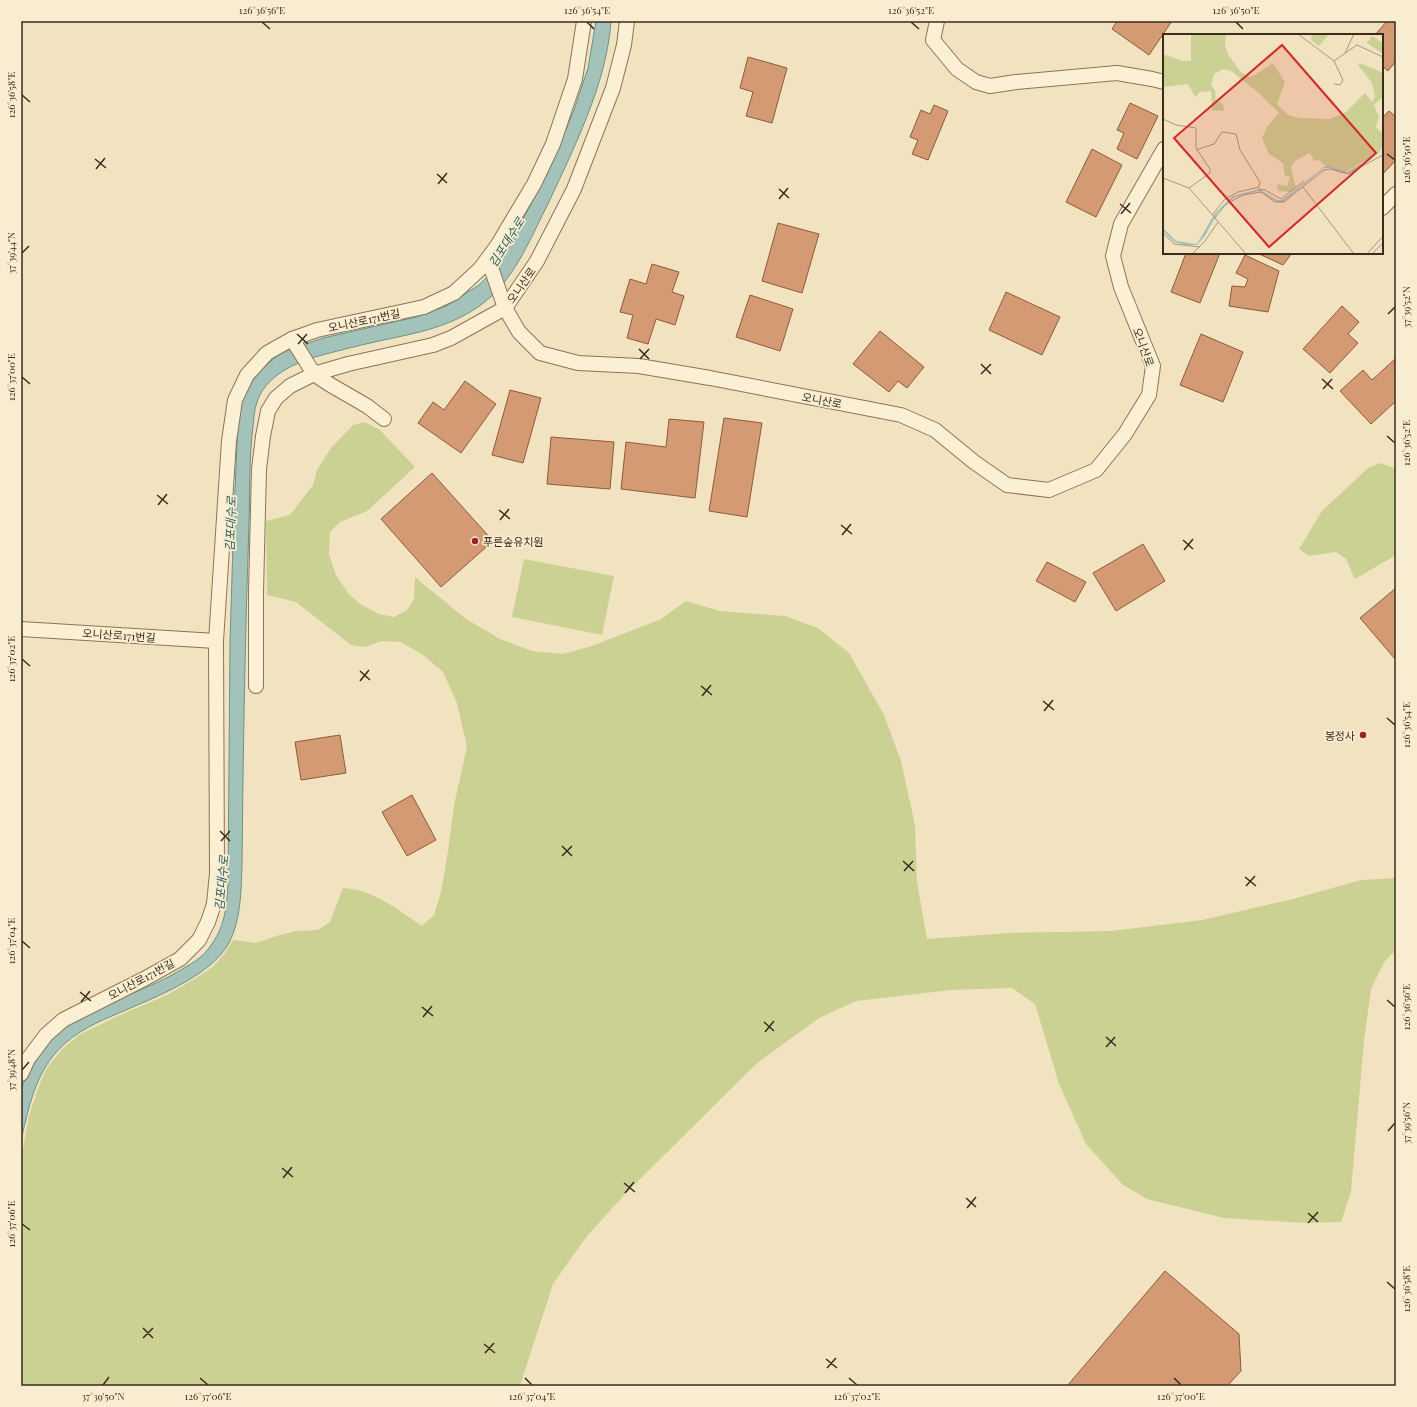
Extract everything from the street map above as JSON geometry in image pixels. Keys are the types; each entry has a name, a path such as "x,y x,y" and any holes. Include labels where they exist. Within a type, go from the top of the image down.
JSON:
{"lane":[{"name":"오니산로171번길","path":"21,1074 28,1059 46,1035 63,1020 180,959 199,940 208,922 214,904 217,873 216,641 229,442 235,400 247,375 267,353 317,330 424,307 454,293 480,269 489,263 497,246 534,184 553,144 575,79 584,21"},
{"name":"오니산로","path":"627,21 624,45 613,88 574,189 537,261 503,303 519,332 540,353 578,363 639,366 901,415 935,430 974,462 1007,485 1049,490 1096,470 1125,434 1149,395 1153,366 1121,287 1113,256 1121,224 1163,151"},
{"path":"937,21 932,40 957,69 976,82 990,86 1016,82 1116,73 1163,82"},
{"path":"1383,207 1396,194"},
{"path":"256,686 259,469 268,411 276,398 290,386 314,373 433,345 470,328 503,303 489,263"},
{"path":"293,340 314,373 329,384 367,406 384,419"},
{"name":"오니산로171번길","path":"21,629 216,641"}],"green space":[{"path":"365,422 380,430 415,467 367,511 340,522 330,532 329,554 336,575 348,593 360,604 379,614 394,617 407,610 414,599 415,577 466,619 500,639 532,651 563,654 592,646 661,619 686,601 720,611 785,616 818,628 849,653 884,715 901,761 915,825 917,882 927,939 1009,933 1111,931 1202,920 1293,899 1361,880 1396,878 1396,950 1384,962 1371,989 1364,1041 1351,1192 1341,1222 1307,1223 1224,1218 1147,1199 1123,1185 1086,1144 1059,1084 1035,1004 1012,988 951,990 856,1001 819,1018 756,1064 626,1193 587,1236 553,1284 520,1386 21,1386 21,1159 29,1116 39,1085 47,1068 61,1050 79,1035 120,1015 167,995 196,978 214,966 225,953 233,940 256,943 296,931 318,930 330,922 343,888 365,892 375,896 422,926 434,915 441,892 454,805 467,747 457,703 443,672 423,655 401,642 381,641 366,647 351,645 296,602 267,595 266,521 290,515 313,485 317,470 331,448 353,425"},
{"path":"1381,463 1396,469 1396,555 1355,579 1346,559 1336,552 1309,556 1299,549 1322,511 1368,468"},
{"path":"524,559 614,576 602,635 512,617"}],"water":[{"path":"596,21 611,21 603,68 596,92 578,139 547,206 518,263 499,288 475,309 464,316 441,326 336,351 311,358 294,365 286,369 272,380 261,394 255,411 251,450 244,694 242,866 240,905 236,925 229,943 220,956 208,967 177,987 88,1028 72,1037 59,1049 46,1065 36,1085 21,1140 20,1102 22,1087 31,1068 52,1039 71,1023 86,1014 163,980 194,962 206,952 222,925 228,885 230,642 234,511 238,424 240,408 244,396 253,380 264,367 282,352 323,338 416,317 446,306 479,285 495,269 549,170 574,110 588,68"}],"building":[{"path":"1117,21 1172,21 1149,55 1112,29"},
{"path":"1387,21 1396,21 1396,61 1388,71 1383,67 1383,34 1376,34"},
{"path":"748,57 787,68 772,123 746,116 753,92 740,88"},
{"path":"1130,103 1158,116 1137,159 1117,149 1124,133 1117,130"},
{"path":"934,105 948,111 928,160 912,154 918,140 910,137 921,110 930,114"},
{"path":"1389,111 1396,117 1396,162 1395,161 1383,174 1383,117"},
{"path":"1092,149 1122,165 1096,217 1066,202"},
{"path":"778,223 819,234 802,293 762,281"},
{"path":"1186,254 1220,254 1200,303 1171,292"},
{"path":"1259,254 1291,254 1283,265"},
{"path":"1245,255 1279,271 1268,312 1229,306 1232,286 1245,287 1248,279 1236,273"},
{"path":"652,264 679,272 672,292 684,296 675,325 656,319 648,344 627,338 633,315 620,312 630,279 646,284"},
{"path":"1006,292 1060,317 1042,355 989,330"},
{"path":"750,295 793,309 780,351 736,337"},
{"path":"1342,306 1359,322 1348,334 1358,343 1330,373 1303,349"},
{"path":"880,331 924,367 907,388 898,381 889,392 853,364"},
{"path":"1201,334 1243,352 1223,402 1180,385"},
{"path":"1395,359 1396,401 1371,424 1340,391 1363,370 1372,380"},
{"path":"465,381 496,404 461,453 418,423 433,402 444,410"},
{"path":"510,390 541,398 523,463 492,455"},
{"path":"724,418 762,423 747,517 709,511"},
{"path":"669,419 704,422 695,498 621,489 626,442 666,447"},
{"path":"551,437 614,442 610,489 547,484"},
{"path":"432,473 493,541 441,587 381,519"},
{"path":"1143,544 1165,581 1116,611 1093,573"},
{"path":"1047,562 1086,582 1075,602 1036,581"},
{"path":"1396,588 1396,660 1360,618"},
{"path":"340,735 346,773 301,780 295,742"},
{"path":"412,795 436,840 407,856 382,812"},
{"path":"1165,1271 1239,1334 1241,1371 1227,1386 1067,1386"}],"place":[{"name":"푸른숲유치원","path":"475,541"},
{"name":"봉정사","path":"1363,735"}],"water label":[{"name":"김포대수로","path":"506,242"},
{"name":"김포대수로","path":"230,524"},
{"name":"김포대수로","path":"221,883"}]}
